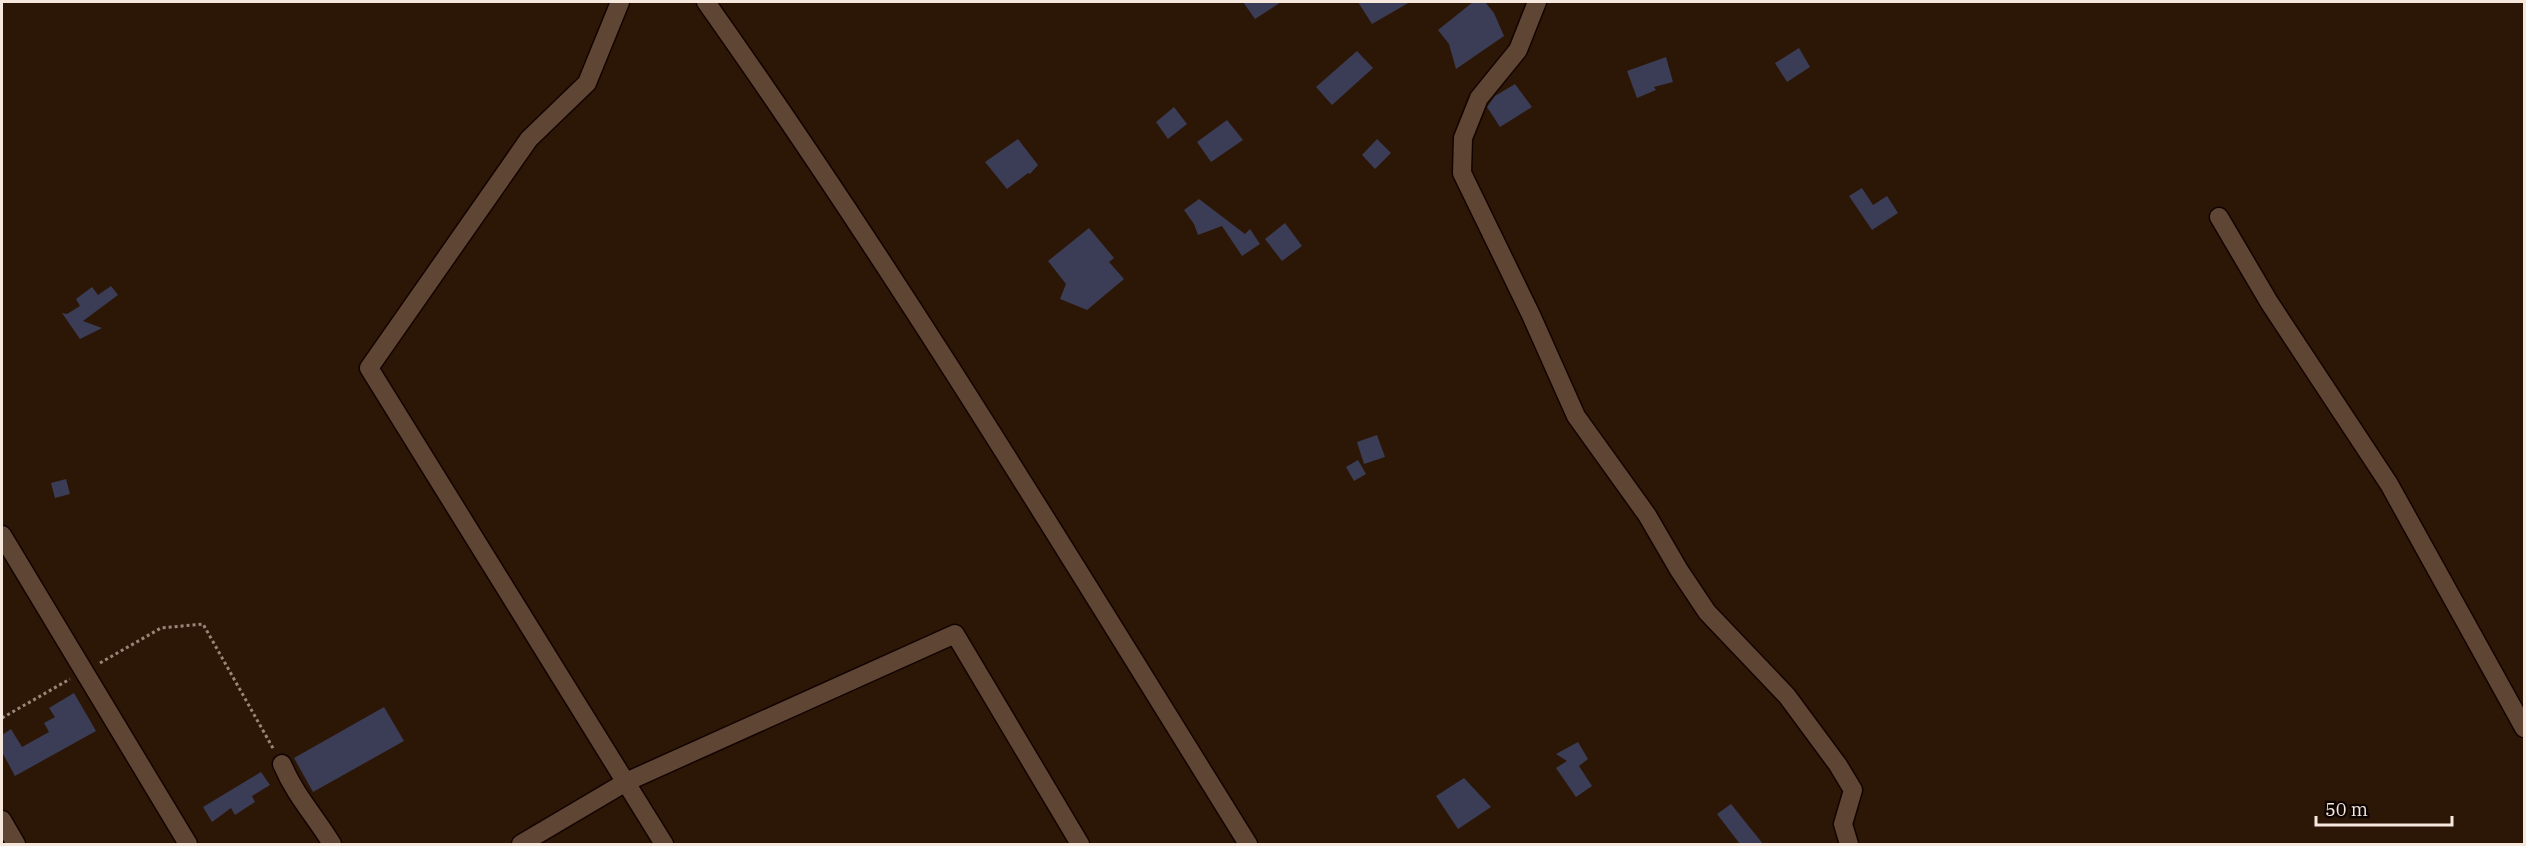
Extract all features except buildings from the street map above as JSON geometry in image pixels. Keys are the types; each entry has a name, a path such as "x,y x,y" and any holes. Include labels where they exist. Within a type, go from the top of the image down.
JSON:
{"street":[{"path":"620,2 587,83 530,139 369,368 664,844"},
{"path":"706,2 766,87 935,342 1248,844"},
{"path":"1537,2 1518,50 1479,98 1463,138 1462,173 1531,315 1576,416 1647,515 1678,570 1707,612 1787,696 1838,765 1853,790 1843,824 1849,844"},
{"path":"2219,217 2270,302 2389,484 2524,728"},
{"path":"2,535 188,844"},
{"path":"520,844 626,782 955,634 1080,844"},
{"path":"282,764 299,799 312,812 332,844"},
{"path":"2,820 16,844"}],"path":[{"path":"2,718 161,628 203,624 282,764"}]}
